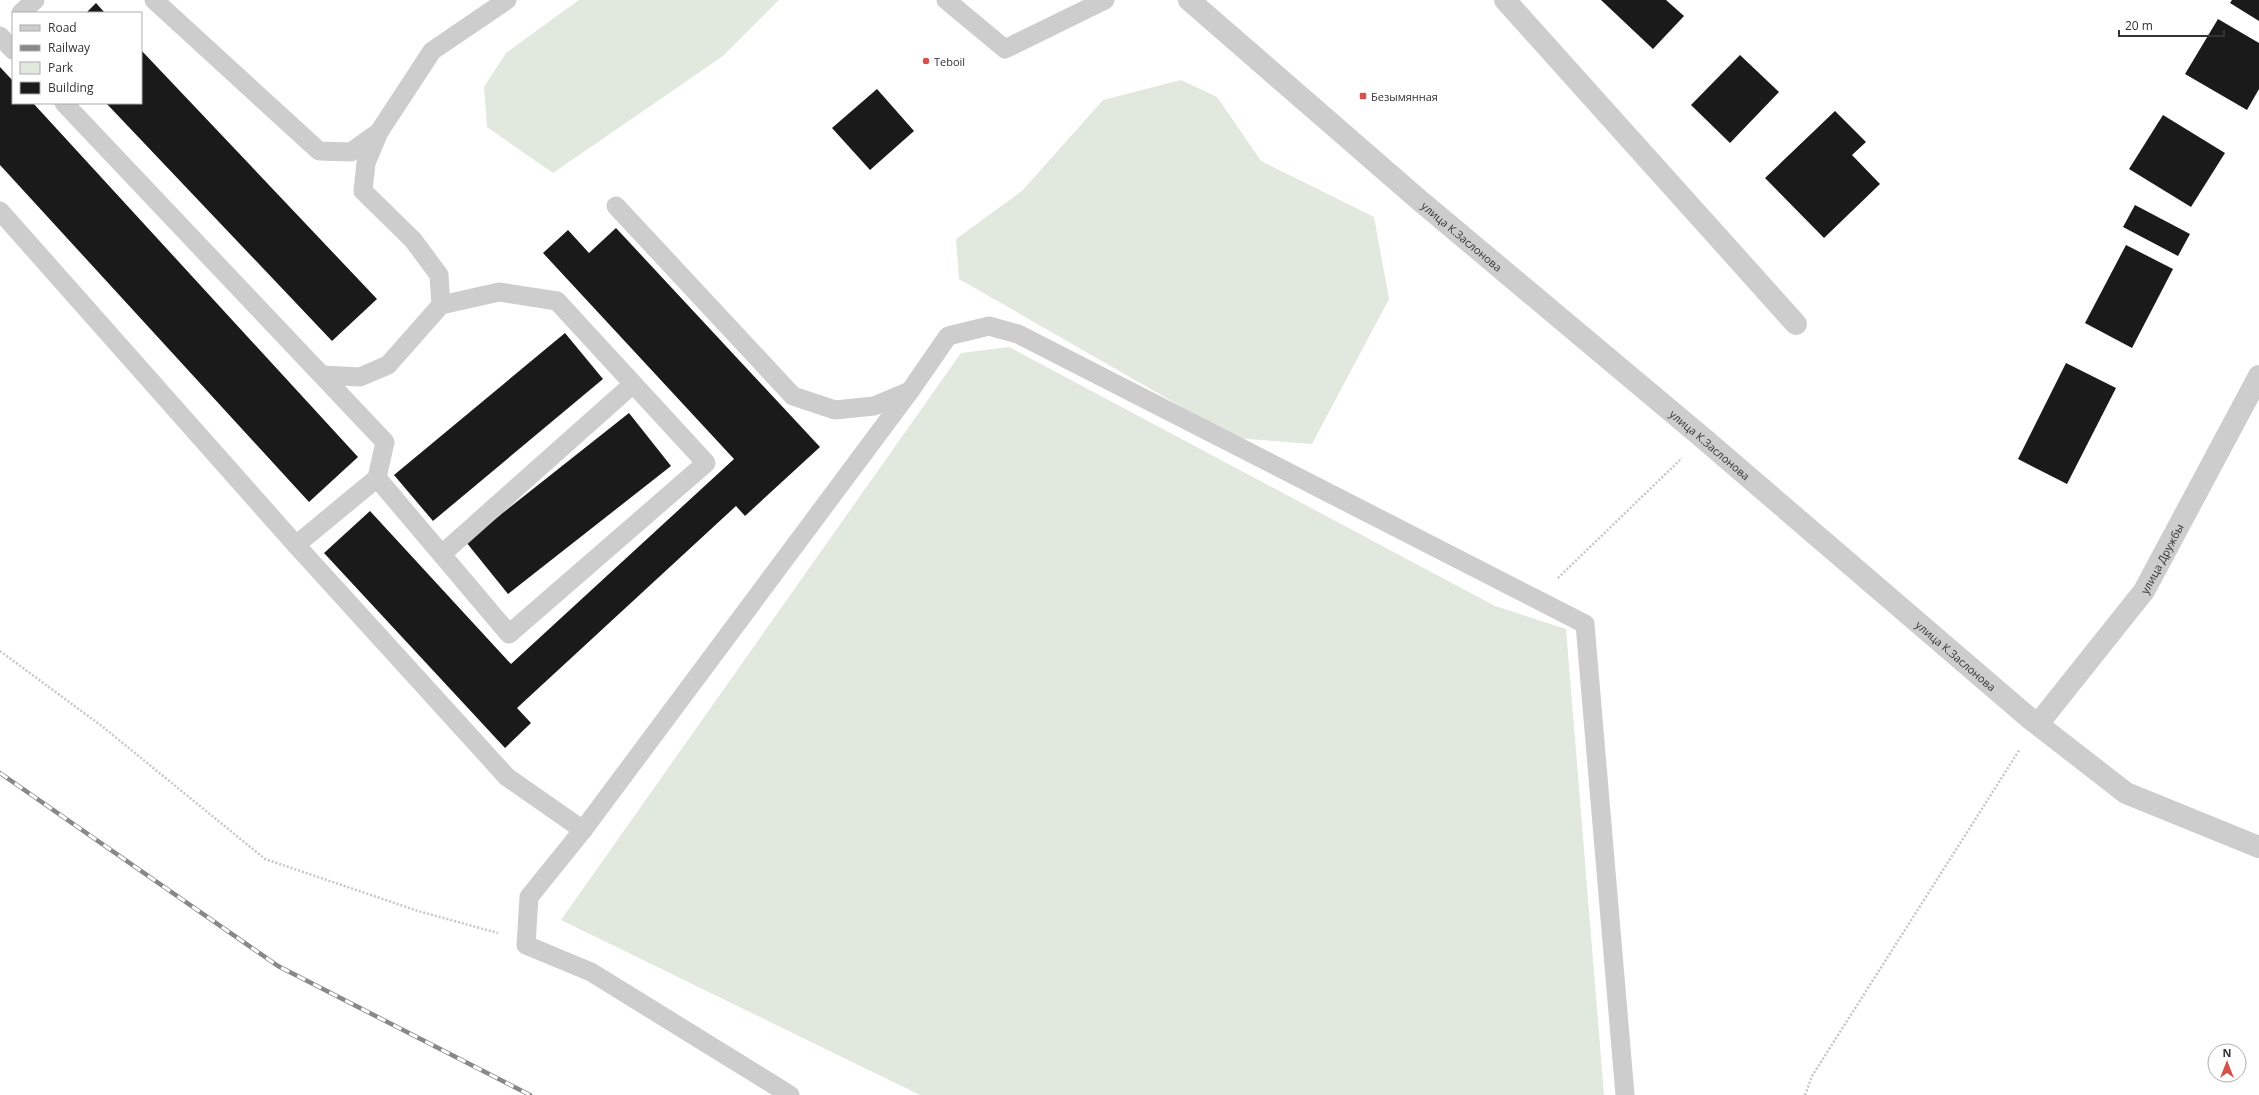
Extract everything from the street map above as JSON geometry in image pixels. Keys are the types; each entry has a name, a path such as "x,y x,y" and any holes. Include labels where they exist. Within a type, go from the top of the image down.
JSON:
{"street":[{"name":"улица К.Заслонова","path":"1189,0 1418,199 1703,438 2038,724 2126,793 2259,847"},
{"path":"1505,0 1796,324"},
{"name":"улица Дружбы","path":"2038,724 2144,591 2259,376"}],"lane":[{"path":"21,12 35,0"},
{"path":"154,0 319,151 351,152 379,132"},
{"path":"441,304 439,275 413,240 363,191 366,163 379,132 432,52 506,0"},
{"path":"946,0 1004,49 1105,0"},
{"path":"0,31 12,21"},
{"path":"0,36 12,49"},
{"path":"65,104 385,442 377,478 296,545"},
{"path":"616,206 793,396 834,410 874,406 910,391"},
{"path":"0,211 296,545 507,777 582,830"},
{"path":"322,375 360,377 388,365 441,304 499,292 557,301 706,463 509,634 377,478"},
{"path":"790,1095 591,972 526,945 529,897 582,830 910,391 948,336 988,326 1018,334 1585,624 1625,1095"},
{"path":"442,554 633,384"}],"path":[{"path":"1536,600 1703,438"},
{"path":"0,651 104,727 265,859 418,911 488,929 526,945"},
{"path":"1805,1095 1812,1076 2038,724"}],"green space":[{"path":"579,0 779,0 723,56 553,173 487,127 484,87 506,53"},
{"path":"1181,80 1217,97 1261,161 1374,217 1389,299 1312,444 1236,438 959,279 956,239 1022,191 1103,100"},
{"path":"1009,347 1495,606 1566,629 1604,1095 920,1095 561,920 961,353"}],"building":[{"path":"1601,0 1666,0 1684,16 1653,49"},
{"path":"2232,0 2259,0 2259,21 2230,3"},
{"path":"96,3 104,12 87,12"},
{"path":"2218,19 2259,43 2259,89 2247,110 2185,74"},
{"path":"142,51 377,299 332,341 107,104 142,104"},
{"path":"1740,55 1779,92 1730,143 1691,105"},
{"path":"0,67 12,80 12,104 34,104 358,457 309,502 0,165"},
{"path":"877,89 914,131 870,170 832,128"},
{"path":"1835,111 1866,142 1852,155 1880,184 1824,238 1765,178"},
{"path":"2163,115 2225,153 2191,207 2129,169"},
{"path":"2135,205 2190,234 2178,256 2123,227"},
{"path":"616,228 820,447 745,516 736,506 517,708 531,723 505,748 324,553 370,511 511,664 734,459 543,253 568,230 589,253"},
{"path":"2126,245 2173,269 2132,348 2085,323"},
{"path":"565,333 603,379 433,521 394,475"},
{"path":"2066,363 2116,388 2067,484 2018,459"},
{"path":"629,413 671,466 508,594 466,542"}],"railway":[{"path":"0,773 278,966 530,1095"}],"place":[{"name":"Teboil","path":"926,61"},
{"name":"Безымянная","path":"1363,96"}]}
